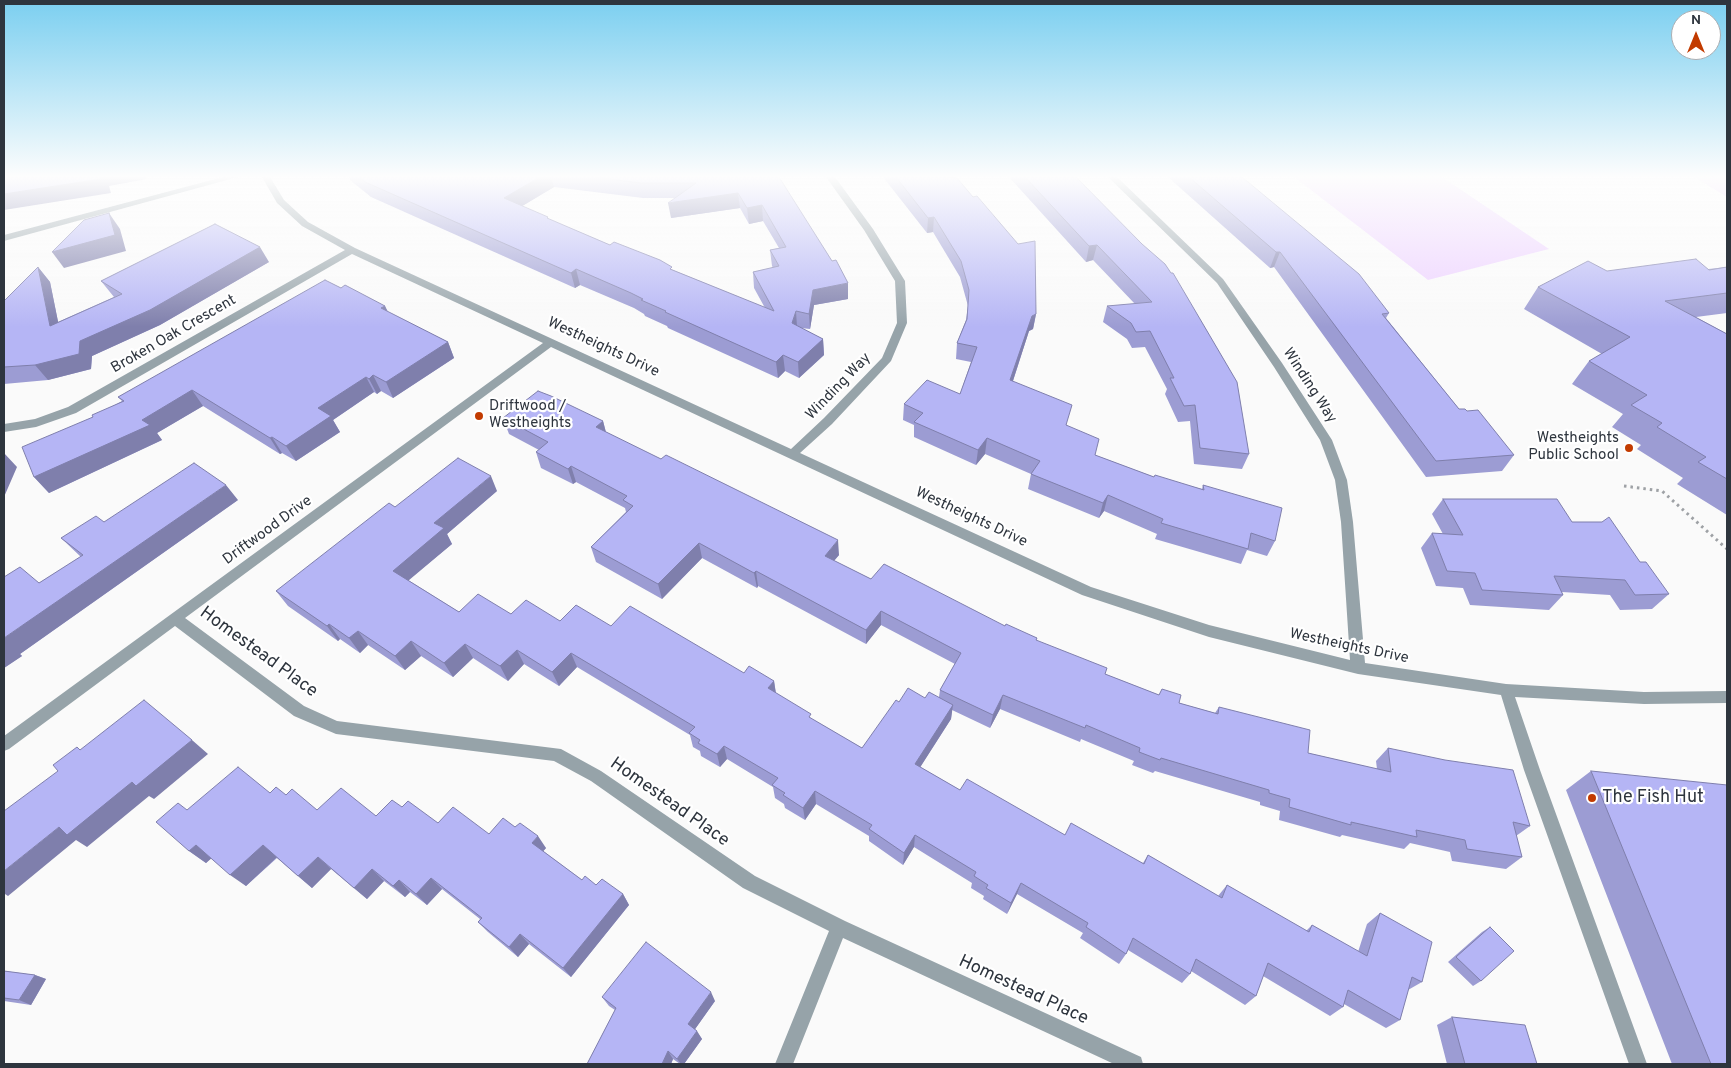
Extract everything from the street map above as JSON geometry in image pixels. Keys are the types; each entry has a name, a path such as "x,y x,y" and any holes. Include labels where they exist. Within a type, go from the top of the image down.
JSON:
{"street":[{"path":"4,238 46,227"},
{"name":"Westheights Drive","path":"310,227 352,250 794,453 1087,591 1209,631 1358,668 1506,690 1644,698 1727,697"},
{"name":"Winding Way","path":"794,453 828,421 887,359 902,323 900,281 866,227"},
{"name":"Winding Way","path":"1164,227 1220,281 1278,364 1326,440 1341,480 1346,514 1358,668"},
{"name":"Broken Oak Crescent","path":"4,428 36,423 72,410 352,250"},
{"name":"Driftwood Drive","path":"4,744 551,342"},
{"name":"Homestead Place","path":"176,619 299,711 336,727 556,754 596,776 749,882 839,927 1134,1064"},
{"path":"1506,690 1535,779 1638,1064"},
{"path":"784,1064 839,927"}],"path":[{"path":"1624,486 1662,492 1727,549"}],"shaded area":[{"path":"1359,227 1516,227 1549,249 1428,280"}],"building":[{"path":"77,227 113,227 115,235 52,252"},
{"path":"209,227 221,227 260,247 150,310 80,341 79,354 35,365 4,367 4,301 38,267 50,326 122,294 101,281"},
{"path":"467,227 568,227 610,245 614,242 660,260 672,267 670,269 774,311 753,272 779,266 770,250 786,247 774,227 810,227 832,261 836,260 848,283 813,290 809,314 796,311 792,323 823,339 798,362 783,355 776,362 576,269 571,273"},
{"path":"940,227 1003,227 1018,244 1035,241 1036,314 1032,316 1010,380 1072,405 1066,425 1099,439 1095,455 1154,477 1155,475 1204,490 1203,485 1282,508 1275,541 1251,533 1248,549 1161,523 1163,519 1108,495 1103,503 1031,474 1040,461 987,438 978,450 914,422 923,413 904,404 927,380 960,394 977,347 957,343 967,319 969,290 961,261"},
{"path":"1071,227 1125,227 1173,273 1237,382 1249,454 1200,448 1195,405 1184,406 1170,378 1174,378 1150,331 1136,332 1131,323 1107,306 1152,302 1097,245 1089,246"},
{"path":"1247,227 1302,227 1359,274 1389,313 1382,314 1459,409 1467,411 1478,410 1514,455 1436,461 1280,252 1276,252"},
{"path":"1696,259 1709,270 1727,267 1727,293 1665,301 1727,334 1727,479 1698,462 1706,457 1657,427 1662,423 1631,405 1647,395 1589,361 1630,337 1538,287 1588,261 1607,271"},
{"path":"325,280 341,288 345,285 385,306 381,308 448,342 386,382 373,375 369,379 366,377 318,408 331,416 286,446 192,390 142,420 150,425 34,477 22,447 93,417 92,415 124,401 118,397"},
{"path":"538,391 603,421 596,427 661,459 666,455 838,540 825,556 871,579 884,564 1005,626 1006,624 1037,638 1036,640 1107,668 1105,674 1159,695 1162,689 1181,695 1179,703 1218,714 1219,707 1310,730 1308,753 1391,772 1388,748 1445,760 1513,770 1530,826 1513,822 1522,857 1467,849 1465,840 1416,830 1417,837 1351,822 1351,825 1289,807 1290,799 1269,793 1269,790 1161,758 1160,760 1139,752 1140,748 1086,725 1085,728 1003,695 993,715 940,690 961,653 881,611 866,630 756,571 754,573 699,543 658,584 591,547 633,506 623,500 627,496 571,466 568,469 536,452 548,442 503,418"},
{"path":"458,458 491,476 434,523 444,528 393,571 459,612 478,594 511,614 526,600 560,621 576,605 611,626 630,606 744,673 749,666 774,681 768,688 811,714 809,717 862,748 896,700 899,702 908,688 925,698 929,692 953,705 915,764 960,790 967,779 1065,835 1071,823 1144,864 1148,855 1222,898 1227,885 1309,932 1312,925 1367,956 1380,913 1432,942 1422,982 1412,977 1400,1020 1348,990 1343,1007 1268,963 1256,996 1196,959 1190,974 1133,938 1126,954 1086,927 1088,923 1021,883 1011,903 986,888 988,885 974,876 976,872 915,835 904,853 869,829 872,825 815,791 803,808 772,785 778,778 724,746 717,754 698,743 700,740 689,733 695,727 571,653 552,672 517,650 500,666 465,644 444,663 411,641 395,656 358,631 349,638 329,624 327,626 276,591 389,503 395,507"},
{"path":"194,463 226,485 4,638 4,577 20,567 39,583 83,555 61,538 96,516 104,522"},
{"path":"1443,499 1557,499 1572,522 1602,522 1609,517 1640,562 1646,562 1669,594 1635,595 1625,580 1554,576 1563,595 1482,590 1475,573 1447,571 1432,533 1463,535"},
{"path":"144,700 192,740 136,786 132,782 67,835 59,827 4,871 4,811 58,771 53,765 77,747 80,750"},
{"path":"238,767 270,793 276,787 286,795 292,789 317,810 341,788 376,816 392,800 402,807 408,801 438,823 453,807 489,834 503,818 515,827 520,823 538,836 532,843 582,880 585,876 596,885 602,879 623,894 563,968 520,934 509,947 478,922 482,918 431,878 416,894 399,880 393,886 372,869 354,888 318,857 298,876 263,845 230,875 196,845 189,851 156,822 178,803 187,810"},
{"path":"1591,771 1727,785 1727,1064 1711,1064"},
{"path":"1490,927 1514,951 1481,981 1456,957"},
{"path":"646,942 711,992 688,1024 697,1031 677,1059 668,1051 662,1064 587,1064 616,1008 602,997"},
{"path":"4,971 35,975 19,1000 4,998"},
{"path":"1452,1017 1525,1025 1537,1064 1465,1064"}],"place":[{"name":"Driftwood / Westheights","path":"479,416"},
{"name":"Westheights Public School","path":"1629,448"},
{"name":"The Fish Hut","path":"1592,798"}]}
